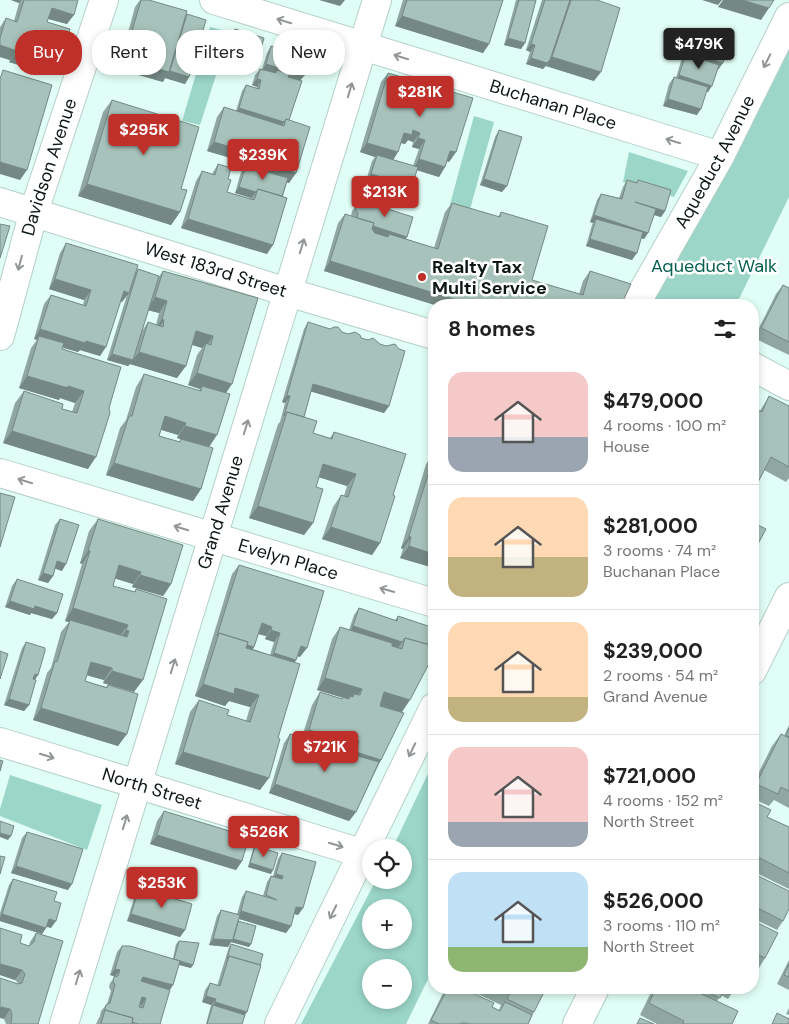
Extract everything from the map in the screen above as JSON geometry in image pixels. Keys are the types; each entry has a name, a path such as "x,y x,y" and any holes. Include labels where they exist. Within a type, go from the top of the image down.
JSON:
{"street":[{"name":"Davidson Avenue","path":"0,336 34,211 104,0"},
{"name":"Buchanan Place","path":"214,0 720,156"},
{"name":"Grand Avenue","path":"64,1024 377,0"},
{"name":"Aqueduct Avenue","path":"638,299 720,156 789,17"},
{"name":"West 183rd Street","path":"0,202 34,211 287,292 428,333"},
{"path":"759,370 789,386"},
{"name":"Evelyn Place","path":"0,473 428,602"},
{"path":"759,657 789,597"},
{"path":"279,1024 428,719"},
{"name":"North Street","path":"0,742 361,853"},
{"path":"577,1024 592,994"}],"green space":[{"path":"210,27 222,30 209,30"},
{"name":"Aqueduct Walk","path":"789,47 789,197 739,299 653,299"},
{"path":"196,75 216,75 200,125 182,121"},
{"path":"474,116 494,122 469,213 449,208"},
{"path":"629,152 688,171 674,197 623,182"},
{"path":"428,774 428,979 406,1024 301,1024 362,907 362,949 412,949 412,899 366,899 371,889 412,889 412,839 397,839"},
{"path":"10,775 102,805 87,850 0,816 0,809"}],"building":[{"path":"24,0 78,0 74,15 52,8 47,22 70,30 15,30 15,50 0,45 0,38 6,18 17,22"},
{"path":"141,0 149,0 187,11 181,30 176,30 176,48 169,72 166,71 166,30 132,30"},
{"path":"407,0 503,0 489,44 402,16"},
{"path":"519,0 536,0 525,43 508,38"},
{"path":"545,0 570,0 550,60 547,63 531,58 535,45 531,44"},
{"path":"571,0 597,0 620,8 601,72 552,57"},
{"path":"742,0 774,0 769,8"},
{"path":"187,14 206,20 203,30 182,30"},
{"path":"696,31 729,42 723,63 689,53"},
{"path":"271,46 273,46 273,66 266,64"},
{"path":"176,51 176,73 170,71"},
{"path":"686,54 719,65 712,86 679,75"},
{"path":"3,70 52,85 27,170 0,162 0,79"},
{"path":"263,70 273,72 273,75 289,75 288,77 302,81 289,120 286,119 284,122 239,108 246,85 259,89 261,80 257,79 258,75 263,75"},
{"path":"388,73 473,98 456,152 450,151 445,167 419,159 425,140 418,138 420,133 413,130 412,135 404,133 398,152 367,143"},
{"path":"674,77 708,87 701,109 668,99"},
{"path":"112,100 199,127 181,189 187,190 180,212 87,184"},
{"path":"224,107 284,126 286,119 310,127 296,173 272,166 274,160 214,142"},
{"path":"499,130 522,137 507,186 484,179"},
{"path":"377,155 418,167 412,186 371,174"},
{"path":"218,164 231,168 228,179 231,180 227,192 254,200 258,189 287,198 273,245 188,219 202,171 215,175"},
{"path":"246,166 288,178 282,196 258,189 256,192 239,187"},
{"path":"627,180 637,183 638,180 671,190 665,211 635,202 656,209 648,233 594,215 601,194 622,199"},
{"path":"362,201 413,217 407,237 373,226 374,223 357,218 358,213 355,209"},
{"path":"452,203 500,217 501,212 548,226 532,280 583,295 590,271 631,284 624,299 454,299 330,261 345,214 374,223 372,229 375,233 388,237 389,234 438,249"},
{"path":"596,219 643,232 637,253 590,239"},
{"path":"0,224 10,226 0,258"},
{"path":"66,243 138,265 129,293 124,291 106,347 86,341 85,343 40,329 51,295 86,306 91,290 55,279"},
{"path":"138,269 159,276 133,360 112,354"},
{"path":"163,271 258,298 232,384 197,373 206,343 211,345 213,336 196,331 186,366 139,352 148,322 163,327 164,320 162,319 167,301 155,297"},
{"path":"783,285 789,288 789,342 761,328"},
{"path":"308,322 330,329 338,327 342,332 348,334 355,332 361,338 368,340 373,338 386,346 395,344 399,349 405,351 389,406 313,384 304,417 287,412 284,416 290,396 287,395"},
{"path":"39,336 64,343 62,349 121,367 109,408 110,413 96,457 12,431 24,391 63,404 62,409 77,413 84,391 27,376"},
{"path":"144,374 201,391 202,386 230,394 217,435 185,426 186,423 165,416 159,436 180,442 181,439 213,448 201,489 114,463 129,416 132,416"},
{"path":"769,396 789,406 789,467 771,457 759,480 759,410 762,412"},
{"path":"287,412 317,421 313,433 332,439 334,432 406,454 380,543 331,527 341,495 348,497 356,474 323,464 316,487 323,489 313,523 258,506"},
{"path":"428,474 428,552 409,546 411,537 409,536"},
{"path":"0,493 15,497 0,547"},
{"path":"60,519 79,525 66,564 57,561 53,576 43,573"},
{"path":"98,519 183,545 171,584 140,575 141,572 119,565 113,586 135,592 136,589 167,599 143,680 112,671 112,668 91,662 85,681 107,688 108,685 138,694 127,734 41,708 70,620 127,637 129,631 126,630 128,625 73,608"},
{"path":"759,526 766,529 759,542"},
{"path":"239,565 324,591 307,648 301,646 296,660 274,653 280,633 271,630 272,627 262,623 254,647 247,645 248,642 219,633 217,636"},
{"path":"17,579 63,594 57,613 35,606 34,609 10,601"},
{"path":"359,608 397,621 398,616 428,626 428,644 405,638 402,642 353,626"},
{"path":"340,627 392,643 392,646 402,649 405,638 428,644 428,666 410,700 384,692 380,706 404,713 381,760 356,752 359,741 349,739 348,742 309,730 320,692 342,699 343,697 349,699 354,694 360,695 362,689 325,678"},
{"path":"219,633 248,642 246,648 300,664 278,738 280,739 269,778 183,752 199,700 229,710 227,715 250,722 259,695 235,688 234,694 203,684"},
{"path":"26,642 45,648 38,675 35,674 33,679 36,680 29,705 9,699"},
{"path":"0,651 8,654 0,679"},
{"path":"290,734 379,762 356,812 275,784"},
{"path":"781,734 789,738 789,791 781,787 778,794 759,785 759,778"},
{"path":"0,760 3,761 0,771"},
{"path":"759,804 771,810 767,817 789,827 789,873 759,858"},
{"path":"164,811 249,837 242,861 157,835"},
{"path":"0,821 14,826 11,836 0,833"},
{"path":"27,832 83,849 72,884 16,866"},
{"path":"255,846 278,853 273,870 250,863"},
{"path":"282,853 316,862 303,908 296,907 291,926 241,911 246,891 277,900 266,895 271,876 282,879 283,876 276,874"},
{"path":"0,856 5,857 0,874"},
{"path":"759,876 789,891 789,909 783,921 759,909"},
{"path":"13,879 57,892 54,901 61,903 56,921 49,919 46,928 2,914"},
{"path":"139,888 192,904 185,930 131,914"},
{"path":"221,910 240,915 233,940 213,939"},
{"path":"238,921 256,926 251,944 233,939"},
{"path":"759,924 778,933 765,958 759,955"},
{"path":"0,928 22,935 20,943 29,946 34,942 36,933 63,941 38,1024 11,1024 12,1014 10,1009 1,1007 0,1010 0,978 18,984 22,983 25,974 22,970 0,964"},
{"path":"179,941 199,943 193,965 174,959"},
{"path":"231,944 263,954 260,965 229,956 227,959"},
{"path":"122,946 130,946 180,961 173,985 143,977 141,981 170,990 160,1024 138,1024 132,1022 133,1018 105,1010 106,1005 110,1003 115,985 114,977 118,976 120,970 115,969","holes":["142,997 146,998 143,1008 139,1007"]},
{"path":"229,956 261,965 247,1012 215,1002 216,999 206,996 210,983 220,986"},
{"path":"789,964 789,977 784,975"},
{"path":"445,994 475,994 494,1003 492,1007 500,1011 505,1002 532,1015 528,1024 439,1024 431,1020"},
{"path":"510,994 543,994 534,1012 507,999"},
{"path":"653,994 702,994 738,1011 732,1024 683,1024 684,1021 649,1003"},
{"path":"712,994 722,994 720,998"},
{"path":"213,1005 245,1015 242,1024 207,1024"},
{"path":"105,1010 133,1018 132,1024 101,1024"},
{"path":"777,1013 789,1019 789,1024 772,1024"},
{"path":"640,1018 654,1024 637,1024"}],"place":[{"name":"Realty Tax Multi Service","path":"422,277"}]}
